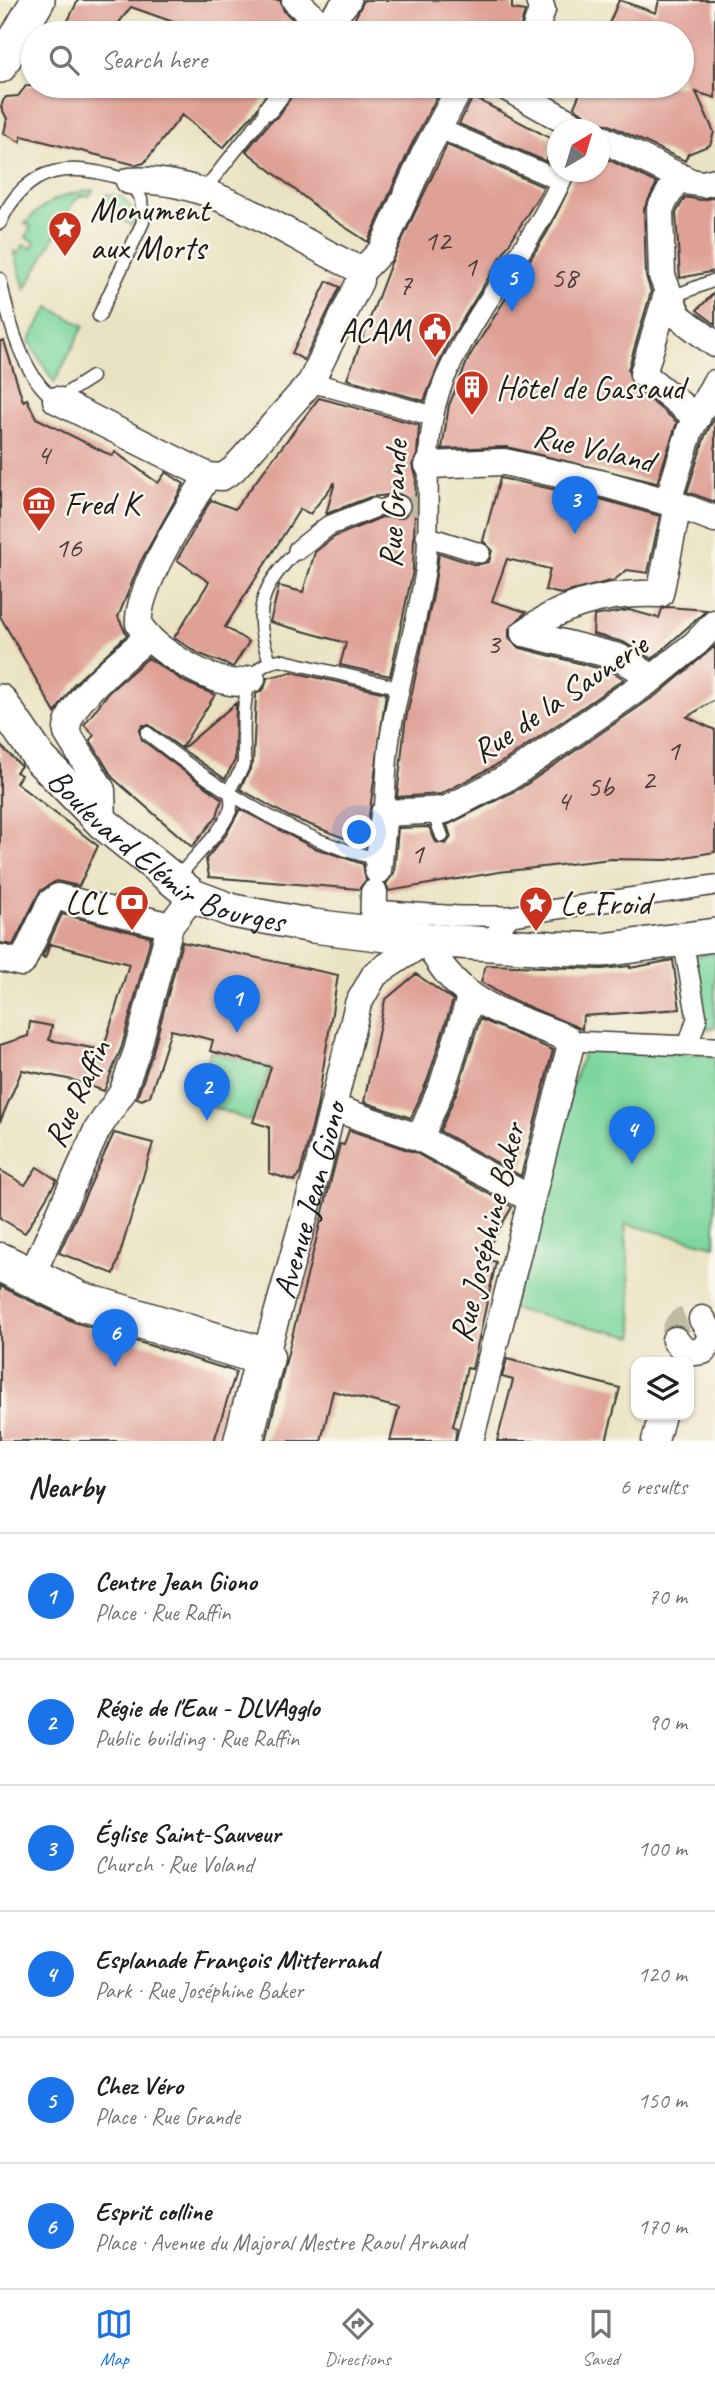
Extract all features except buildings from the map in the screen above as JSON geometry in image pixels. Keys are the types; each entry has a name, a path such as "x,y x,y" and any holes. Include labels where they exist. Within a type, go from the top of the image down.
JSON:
{"main road":[{"path":"15,1270 80,1301 264,1357"},
{"name":"Avenue Jean Giono","path":"243,1441 264,1357"}],"street":[{"path":"26,21 38,0"},
{"path":"295,0 319,21"},
{"path":"336,21 348,0"},
{"path":"538,21 542,10 539,0"},
{"path":"0,66 21,30"},
{"path":"268,110 277,98"},
{"path":"56,400 208,475 218,477 230,473 311,382 360,281 360,273 381,251 454,98"},
{"path":"527,98 563,119"},
{"path":"438,128 547,170"},
{"path":"610,143 678,177 703,184 715,181"},
{"path":"678,177 660,209 661,270 668,296 684,323 715,344"},
{"path":"129,181 154,180 204,190 354,267 360,273"},
{"name":"Rue Grande","path":"375,893 389,744 425,570 423,506 433,416 444,379 473,323 506,269 543,219 560,182"},
{"path":"668,296 643,374 697,418"},
{"path":"311,382 433,416"},
{"path":"653,678 619,657 524,633 544,618 591,600 617,594 660,594 673,503 697,418 715,383"},
{"name":"Rue Voland","path":"428,465 503,462 673,503 715,519"},
{"path":"103,823 102,790 67,733 66,724 76,705 144,631 143,599 182,518 208,475"},
{"path":"298,550 328,526 387,507"},
{"path":"426,536 480,553"},
{"name":"Rue de la Saunerie","path":"384,813 438,824 454,807 512,775 653,678 690,649 715,623"},
{"path":"144,631 176,657 218,678 235,683 256,679"},
{"name":"Boulevard Elémir Bourges","path":"0,701 40,759 103,823 184,890 233,911 313,926 375,893 426,940 603,950 699,938"},
{"path":"375,893 459,916 511,916 715,885"},
{"name":"Rue Raffin","path":"15,1270 97,1130 122,1093 137,1051 170,926 184,890"},
{"path":"10,961 55,898 170,926"},
{"path":"487,943 511,916"},
{"path":"688,1046 697,1018 699,938"},
{"path":"426,940 445,975 470,998 570,1041 715,1048"},
{"name":"Avenue Jean Giono","path":"264,1357 334,1108 358,1004 368,982 384,967 426,940"},
{"path":"420,1138 443,1084 470,998"},
{"name":"Rue Joséphine Baker","path":"470,1441 570,1041"},
{"path":"334,1108 420,1138 529,1198"},
{"path":"681,1355 703,1351 710,1327"},
{"path":"655,1441 661,1420"}],"lane":[{"path":"204,190 268,110"},
{"path":"0,223 17,195 28,184 49,172 82,169 129,181 141,199 143,222 99,316"},
{"path":"0,279 22,349 37,382 56,400 92,377"},
{"path":"668,296 715,280"},
{"path":"184,890 232,805 230,791 244,763 256,679 262,603 273,578 298,550"},
{"path":"256,679 297,663 401,688"},
{"path":"147,733 193,770 326,845 375,893"}],"green space":[{"path":"93,190 90,196 80,196 73,203 25,290 14,251 19,254 23,245 32,248 35,242 26,237 31,226 25,224 39,210 56,199"},
{"path":"107,194 122,197 135,212 134,226 102,210"},
{"path":"49,307 84,326 54,383 29,341"},
{"path":"715,952 715,1027 702,1030 690,958"},
{"path":"585,1049 715,1055 715,1246 625,1224 634,1337 511,1309 565,1105"},
{"path":"210,1051 271,1067 250,1121 200,1102"}],"tunnel":[{"path":"400,506 420,506"},
{"path":"675,1340 676,1329 681,1321 691,1317 702,1319"}],"place":[{"name":"Monument aux Morts","path":"65,258"},
{"name":"Chez Véro","path":"512,312"},
{"name":"ACAM","path":"435,359"},
{"name":"Hôtel de Gassaud","path":"472,417"},
{"name":"Fred K","path":"39,533"},
{"name":"Église Saint-Sauveur","path":"575,534"},
{"name":"LCL","path":"132,932"},
{"name":"Le Froid","path":"536,933"},
{"name":"Centre Jean Giono","path":"237,1033"},
{"name":"Régie de l'Eau - DLVAgglo","path":"207,1121"},
{"name":"Esplanade François Mitterrand","path":"632,1164"},
{"name":"Esprit colline","path":"115,1367"}]}
